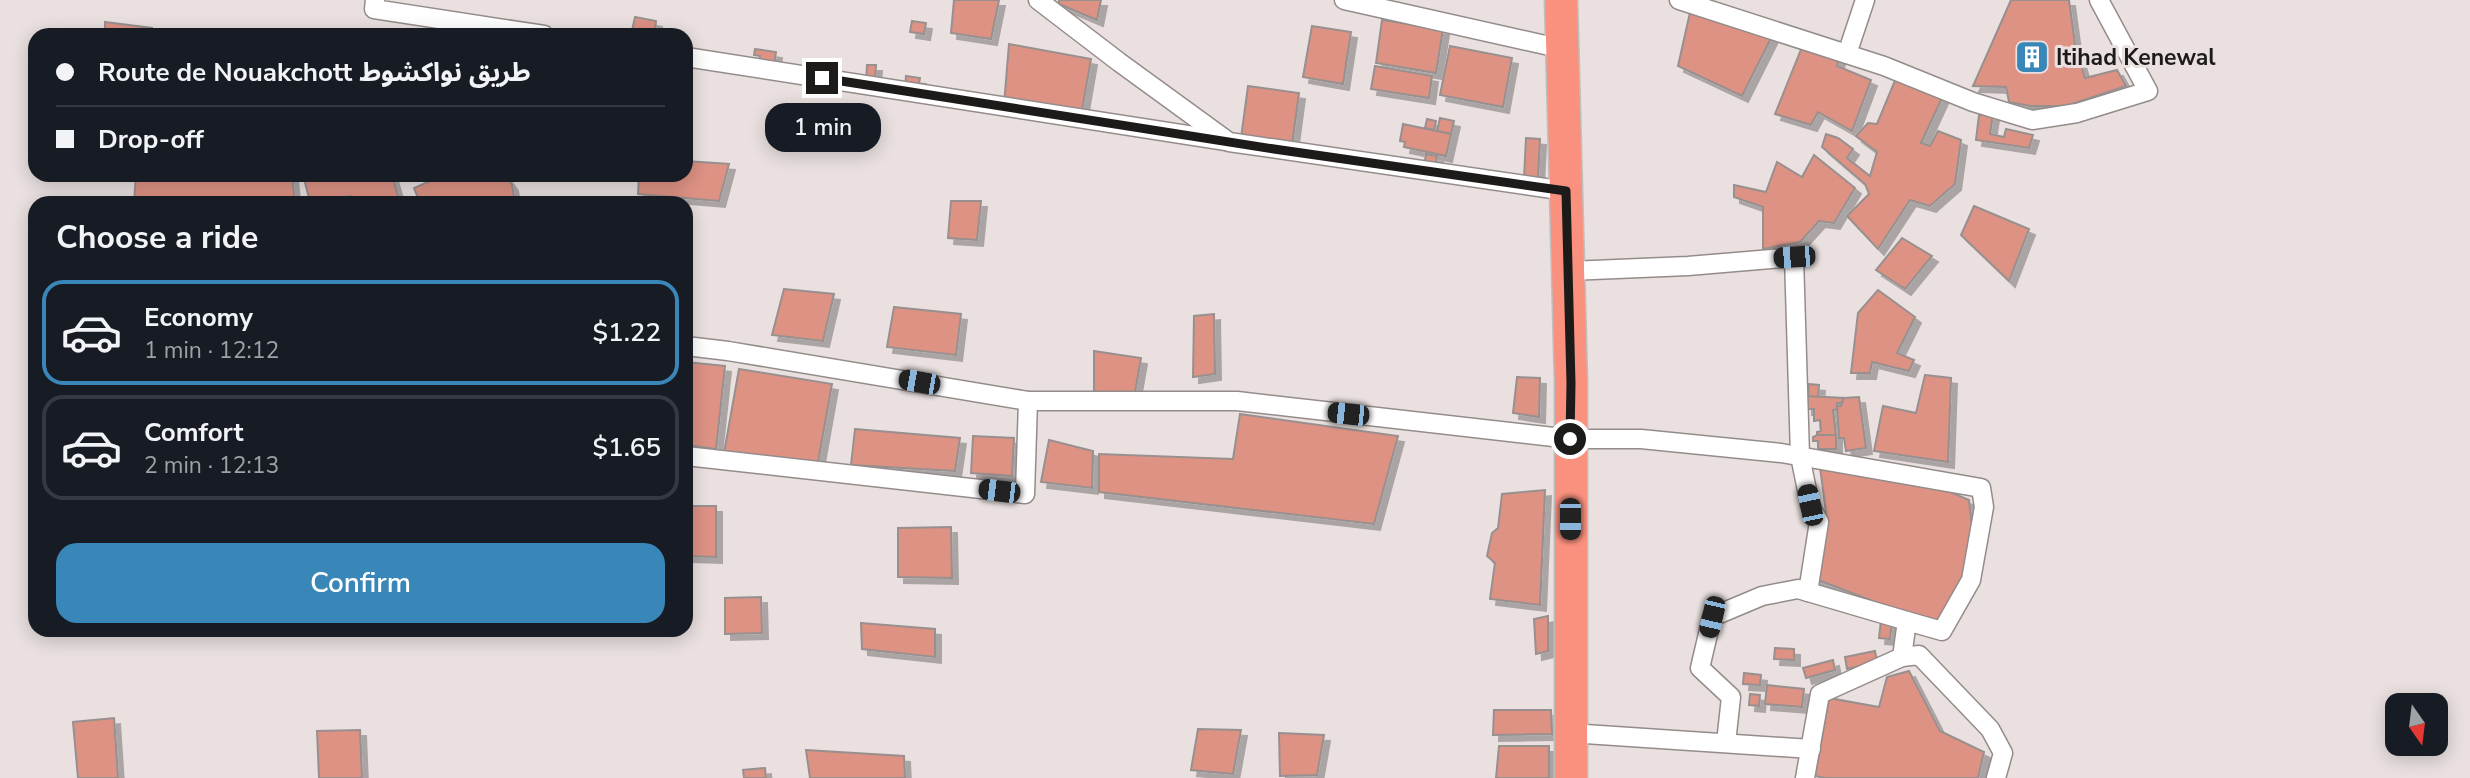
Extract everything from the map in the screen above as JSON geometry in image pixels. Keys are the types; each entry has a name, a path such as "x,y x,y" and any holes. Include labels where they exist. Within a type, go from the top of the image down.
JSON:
{"highway":[{"path":"1561,0 1569,271 1571,778"}],"street":[{"path":"375,0 374,9 498,28"},
{"path":"1038,0 1229,142"},
{"path":"1344,0 1563,49"},
{"path":"1679,0 1699,3 1884,66 1973,103 2032,120 2077,113 2148,91 2099,0"},
{"path":"1847,54 1865,0"},
{"path":"693,58 1229,142 1566,191"},
{"path":"1569,271 1688,266 1794,257 1800,456 1810,505 1819,522 1808,592"},
{"path":"693,347 1028,401 1237,401 1570,439 1641,439 1800,456 1981,488 1984,507 1971,580 1942,632 1798,589 1762,596 1712,617 1700,668 1731,697 1726,743"},
{"path":"693,457 1025,494 1028,401"},
{"path":"1902,657 1907,621"},
{"path":"1805,778 1820,694 1902,657 1919,655 1990,729 2003,752 1996,778"},
{"path":"1570,733 1811,749"}],"building":[{"path":"954,0 999,0 991,39 951,33"},
{"path":"1059,0 1101,0 1097,20 1059,4"},
{"name":"Itihad Kenewal","path":"2011,0 2069,0 2075,44 2085,78 2117,70 2126,86 2066,106 2030,106 2009,102 2006,87 1973,86"},
{"path":"1691,8 1772,36 1742,96 1678,66"},
{"path":"635,17 656,21 655,28 633,28"},
{"path":"1382,20 1443,29 1436,73 1376,63"},
{"path":"912,21 926,23 924,34 910,32"},
{"path":"105,22 152,28 105,28"},
{"path":"1312,26 1351,32 1343,84 1303,77"},
{"path":"1009,44 1091,59 1081,116 1004,105"},
{"path":"1450,46 1512,58 1503,107 1440,95"},
{"path":"1802,47 1839,59 1837,66 1871,80 1852,131 1818,112 1811,125 1775,114"},
{"path":"755,49 776,52 774,66 759,64 760,56 754,55"},
{"path":"816,59 828,60 827,70 815,68"},
{"path":"867,65 876,65 875,81 866,80"},
{"path":"1375,66 1432,76 1429,98 1371,89"},
{"path":"906,76 920,78 918,89 905,87"},
{"path":"1896,78 1942,98 1921,143 1930,146 1938,131 1961,140 1955,184 1930,206 1910,200 1878,249 1847,216 1869,194 1865,184 1822,147 1826,134 1838,138 1853,149 1847,158 1870,176 1877,152 1856,136 1868,123 1877,124"},
{"path":"1248,86 1299,93 1292,145 1241,138"},
{"path":"1993,114 1990,134 2004,137 2006,129 2033,135 2029,148 1976,140 1979,115"},
{"path":"1440,118 1454,121 1451,134 1437,131"},
{"path":"1427,119 1436,121 1434,130 1425,128"},
{"path":"1403,124 1451,134 1446,156 1404,147 1405,142 1400,141"},
{"path":"1526,138 1540,139 1538,178 1524,178"},
{"path":"1426,154 1437,156 1435,169 1424,167"},
{"path":"1814,155 1855,188 1834,223 1819,221 1800,242 1763,249 1763,207 1734,197 1734,185 1766,192 1777,162 1802,177"},
{"path":"693,161 729,164 719,201 693,199 693,196 638,194 639,182 693,182"},
{"path":"136,182 293,182 294,196 134,196"},
{"path":"305,182 394,182 398,196 351,196 308,196"},
{"path":"428,182 510,182 514,196 417,196 414,188"},
{"path":"951,201 981,201 977,240 948,238"},
{"path":"1974,206 2029,229 2009,281 1961,235"},
{"path":"1902,238 1932,256 1905,289 1876,270"},
{"path":"784,289 834,294 823,341 772,335"},
{"path":"1878,290 1915,317 1897,353 1914,360 1909,371 1872,362 1870,373 1851,373 1858,313"},
{"path":"894,307 961,314 956,355 887,347"},
{"path":"1214,314 1215,374 1193,377 1194,316"},
{"path":"1094,351 1141,358 1134,398 1094,391"},
{"path":"693,363 725,366 716,449 693,446"},
{"path":"739,369 832,384 817,468 724,453"},
{"path":"1925,375 1951,378 1948,462 1874,451 1883,406 1916,413"},
{"path":"1517,377 1540,378 1539,417 1513,413"},
{"path":"1809,384 1819,385 1818,398 1808,397"},
{"path":"1806,396 1844,398 1841,403 1837,403 1838,409 1833,410 1836,435 1817,435 1817,432 1821,431 1820,420 1814,421 1814,409 1806,409"},
{"path":"1859,397 1866,448 1846,451 1844,438 1839,438 1837,406 1841,406 1844,398"},
{"path":"1240,414 1398,436 1374,524 1099,492 1099,454 1233,459"},
{"path":"855,429 960,438 955,471 851,465"},
{"path":"1836,435 1836,449 1818,449 1818,441 1813,441 1813,437"},
{"path":"973,436 1014,438 1012,476 971,473"},
{"path":"1049,440 1093,451 1092,488 1041,482"},
{"path":"1820,467 1919,479 1969,500 1974,543 1960,590 1940,627 1813,578 1826,513"},
{"path":"1545,490 1540,605 1490,599 1495,563 1487,556 1492,533 1498,528 1502,494"},
{"path":"693,506 716,506 716,557 693,556"},
{"path":"951,527 952,578 898,577 898,528"},
{"path":"761,597 762,633 725,634 725,598"},
{"path":"1548,616 1548,651 1536,654 1534,619"},
{"path":"1881,620 1892,621 1890,639 1879,638"},
{"path":"861,623 935,629 935,657 862,649"},
{"path":"1775,648 1794,649 1794,660 1774,659"},
{"path":"1875,651 1877,662 1847,669 1845,657"},
{"path":"1833,660 1835,670 1806,678 1803,668"},
{"path":"1909,671 1940,731 1984,752 1978,778 1815,776 1829,698 1879,707 1887,677"},
{"path":"1744,673 1761,675 1760,685 1743,684"},
{"path":"1767,685 1804,689 1802,707 1765,704"},
{"path":"1750,694 1760,695 1759,706 1749,705"},
{"path":"1494,710 1551,710 1552,734 1493,735"},
{"path":"114,718 118,778 78,778 73,722"},
{"path":"1198,729 1241,730 1233,774 1191,770"},
{"path":"360,730 362,778 319,778 317,731"},
{"path":"1279,733 1324,735 1317,775 1280,776"},
{"path":"1499,746 1549,746 1549,778 1496,778"},
{"path":"806,750 904,756 905,778 810,778"},
{"path":"765,768 766,778 744,778 743,770"}],"place":[{"name":"Itihad Kenewal","path":"2032,57"}],"route":[{"path":"822,78 1274,149 1566,191 1570,439"}]}
